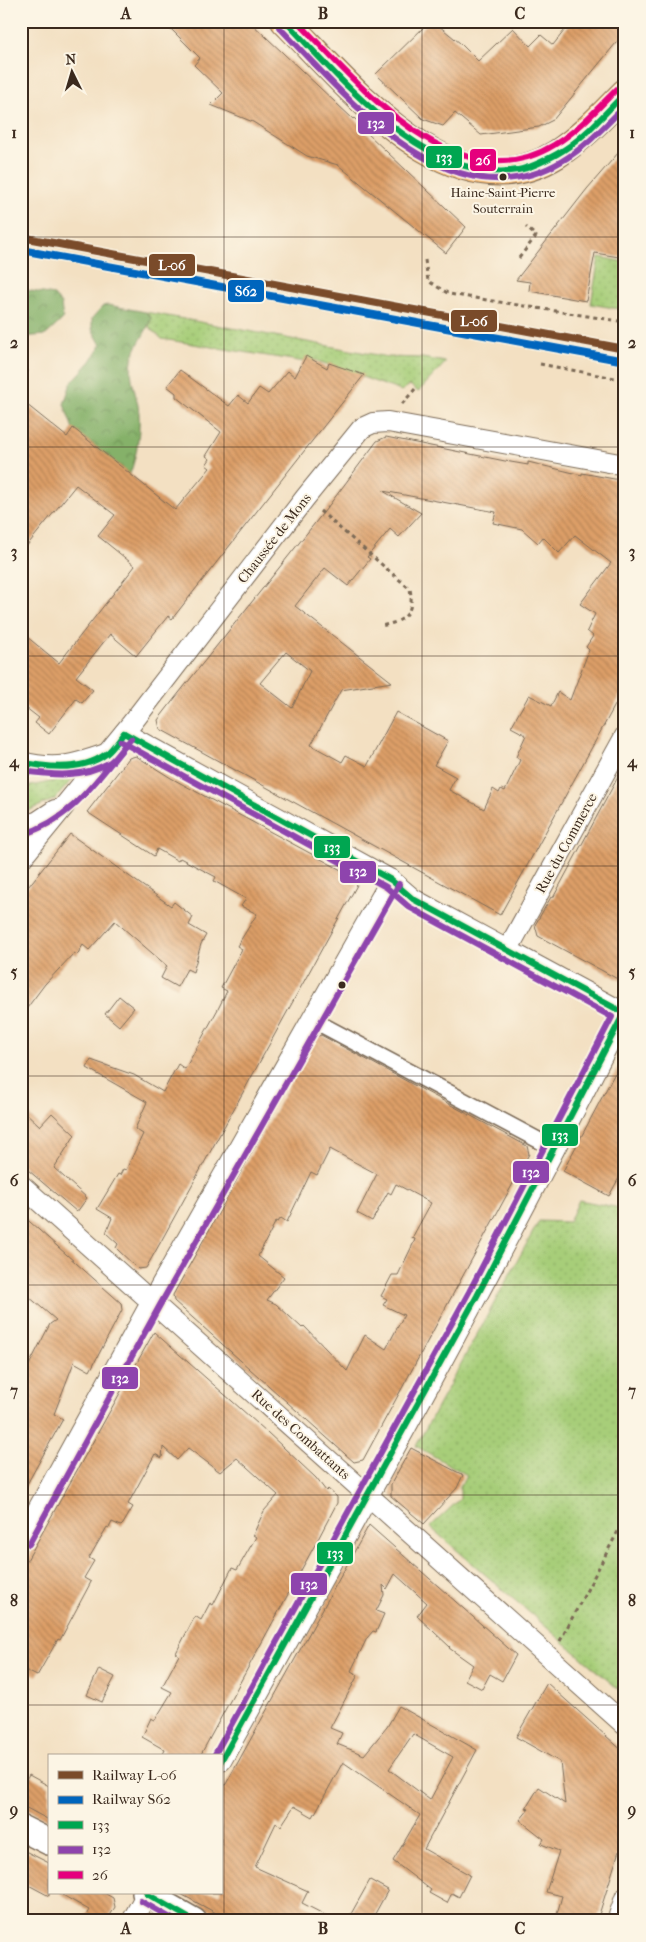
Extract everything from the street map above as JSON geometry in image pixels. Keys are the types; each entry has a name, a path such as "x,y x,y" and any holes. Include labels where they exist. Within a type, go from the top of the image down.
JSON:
{"main road":[{"path":"285,21 389,124 428,151 473,168 494,171 514,169 534,164 556,154 580,137 625,93"}],"street":[{"name":"Chaussée de Mons","path":"21,859 124,733 353,436 373,423 388,422 625,465"},
{"path":"124,733 391,880 413,899 625,1013 555,1149 370,1496 222,1759"},
{"name":"Rue du Commerce","path":"508,949 625,736"},
{"name":"Chaussée de Mons","path":"21,776 73,766 106,754"},
{"name":"Chaussée de Mons","path":"21,762 60,767 73,766"},
{"path":"21,826 38,822 66,804"},
{"path":"21,1540 152,1300 391,880"},
{"path":"311,1019 555,1149"},
{"name":"Rue des Combattants","path":"21,1185 152,1300 625,1725"},
{"path":"21,1828 48,1842"},
{"path":"132,1921 147,1894 194,1921"},
{"path":"617,1921 625,1898"}],"path":[{"path":"519,258 536,236 526,227"},
{"path":"425,260 428,281 449,294 625,322"},
{"path":"540,364 625,380"},
{"path":"21,367 28,372"},
{"path":"401,405 415,389"},
{"path":"305,498 410,589 412,600 410,609 402,620 380,626"},
{"path":"552,1660 625,1518"}],"green space":[{"path":"599,257 625,262 625,310 591,304"},
{"path":"21,289 54,295 61,304 63,319 46,335 21,337"},
{"path":"108,305 146,312 151,318 136,349 131,367 139,421 136,452 130,474 73,429 64,404 71,383 91,361 101,345 92,329 92,318 103,306"},
{"path":"146,312 388,357 422,358 446,362 418,392 410,385 401,391 315,360 309,362 299,361 162,339 149,327 151,318"},
{"path":"74,777 55,799 21,814 21,788"},
{"path":"579,1200 625,1209 625,1695 430,1527 460,1499 460,1486 467,1475 416,1446 539,1221 569,1222"}],"building":[{"path":"163,21 249,21 368,131 367,133 466,227 446,253 338,165 307,156 253,122 211,105 223,93 194,65 200,58"},
{"path":"430,21 433,21 460,43 478,61 513,28 530,46 541,35 553,45 572,21 625,21 625,32 553,120 539,127 481,135 455,113 443,126 423,119 376,74"},
{"path":"625,145 625,258 595,253 586,301 529,291 530,282 516,280 587,189"},
{"path":"306,356 327,368 329,363 364,375 172,619 168,616 136,656 110,634 76,677 93,690 82,703 76,699 49,734 35,723 39,718 21,704 21,632 59,663 135,566 98,536 115,515 76,485 21,553 21,400 67,437 73,428 175,510 210,468 206,465 210,459 206,456 221,432 176,397 176,393 167,386 180,370 229,406 238,395 248,403 259,388 268,394 288,371 295,377"},
{"path":"386,437 505,461 528,465 528,462 582,475 582,473 625,481 625,687 500,915 160,729 158,720 327,508 377,441","holes":["383,491 496,512 493,523 522,529 538,543 543,537 559,553 575,535 611,563 580,604 595,614 587,631 593,636 586,647 589,650 570,700 558,692 551,706 529,695 511,727 526,735 516,757 520,760 505,791 501,789 499,793 493,789 484,809 449,790 456,777 434,765 448,741 396,712 367,766 346,755 342,762 311,745 341,690 392,682 295,606 325,568 348,586 370,559 367,557 390,529 399,537 421,513","286,652 310,671 292,708 260,683"]},
{"path":"136,756 171,778 354,877 357,885 146,1268 138,1269 116,1248 118,1244 106,1233 112,1218 97,1209 118,1174 120,1175 123,1169 126,1170 143,1134 135,1129 147,1102 87,1068 91,1060 134,1075 163,1092 178,1064 185,1069 218,1009 227,991 221,988 242,949 237,946 257,914 241,906 246,899 214,881 216,877 180,858 178,861 157,849 154,856 87,812 129,758"},
{"path":"625,764 625,983 538,936 535,925 551,897 553,898"},
{"path":"70,834 171,906 174,902 193,917 189,925 206,935 201,944 193,972 187,969 177,987 161,978 167,966 115,921 89,950 83,945 77,955 74,953 45,984 21,1016 21,896"},
{"path":"119,996 134,1008 119,1026 105,1014"},
{"path":"321,1035 527,1146 529,1154 363,1460 354,1462 174,1301 173,1295 316,1037","holes":["330,1149 377,1174 357,1213 372,1221 388,1192 391,1194 396,1184 431,1203 412,1238 415,1239 414,1242 398,1275 392,1275 381,1296 387,1299 383,1305 404,1315 386,1349 365,1335 347,1371 304,1326 302,1328 276,1304 267,1300 284,1277 258,1256 276,1221 278,1222 281,1218 287,1222 311,1172 317,1175"]},
{"path":"625,1054 625,1167 609,1196 563,1171"},
{"path":"21,1108 40,1126 52,1113 75,1135 54,1168 87,1198 77,1212 21,1164"},
{"path":"21,1214 121,1303 122,1310 90,1371 74,1362 54,1414 63,1419 21,1495 21,1360 29,1365 50,1324 56,1320 21,1290"},
{"path":"154,1332 267,1432 316,1478 326,1491 328,1489 337,1497 337,1503 317,1541 201,1754 163,1754 165,1750 142,1737 151,1718 155,1720 172,1692 162,1687 179,1655 176,1653 195,1616 201,1620 210,1603 213,1605 232,1568 237,1570 256,1537 253,1535 264,1511 278,1495 237,1458 220,1472 188,1448 177,1460 163,1447 162,1458 155,1454 128,1504 133,1507 123,1524 121,1526 112,1522 109,1528 107,1527 89,1558 94,1561 84,1578 91,1582 60,1640 58,1639 37,1676 21,1668 21,1571"},
{"path":"411,1448 463,1475 457,1488 424,1524 391,1496 391,1484"},
{"path":"369,1525 516,1655 502,1681 490,1674 482,1689 465,1680 473,1665 449,1648 417,1616 427,1603 395,1574 387,1589 383,1585 384,1595 376,1611 384,1614 376,1632 373,1631 367,1638 351,1671 358,1675 330,1728 342,1733 337,1744 364,1755 387,1727 399,1706 477,1750 424,1849 470,1875 459,1897 452,1893 447,1903 429,1893 431,1890 393,1861 420,1815 343,1762 313,1817 294,1806 281,1826 276,1823 255,1867 308,1891 302,1903 337,1921 231,1921 181,1894 222,1894 222,1791","holes":["413,1734 453,1757 430,1800 389,1769"]},
{"path":"99,1669 115,1677 102,1702 87,1695"},
{"path":"547,1683 625,1753 625,1840 621,1851 619,1851 597,1921 555,1921 562,1896 546,1892 559,1851 541,1844 544,1839 520,1820 529,1809 526,1808 539,1787 565,1804 560,1762 516,1737"},
{"path":"29,1775 48,1785 48,1819 21,1805 21,1790"},
{"path":"21,1849 48,1862 49,1896 21,1881"},
{"path":"370,1880 388,1890 371,1921 347,1921"},
{"path":"61,1894 106,1894 113,1898 115,1907 107,1921 83,1921 89,1910"}],"rail line":[{"name":"L-06","path":"21,237 625,349"},
{"name":"S62","path":"21,250 625,361"}],"transit line":[{"name":"133","path":"285,21 359,98 388,123 419,145 451,161 484,170 523,169 557,154 576,142 625,93"},
{"name":"26","path":"297,21 349,75 380,104 412,129 446,149 482,160 518,159 554,145 580,125 619,87"},
{"name":"132","path":"279,27 336,87 369,118 405,145 442,166 481,178 521,177 562,161 587,142 625,106"},
{"name":"133","path":"124,733 391,880 413,899 624,1013 477,1296 222,1759"},
{"name":"133","path":"21,762 54,767 76,766 87,763 109,752 124,733"},
{"name":"132","path":"23,834 41,827 71,808 96,782 131,739"},
{"name":"132","path":"120,741 386,887 409,907 612,1017 469,1292 215,1754"},
{"name":"132","path":"21,771 44,774 67,774 89,771 110,762 126,744"},
{"name":"132","path":"29,1544 160,1305 399,884"},
{"name":"133","path":"147,1894 194,1921"},
{"name":"132","path":"141,1901 176,1921"}],"place":[{"name":"Haine-Saint-Pierre Souterrain","path":"503,177"}]}
